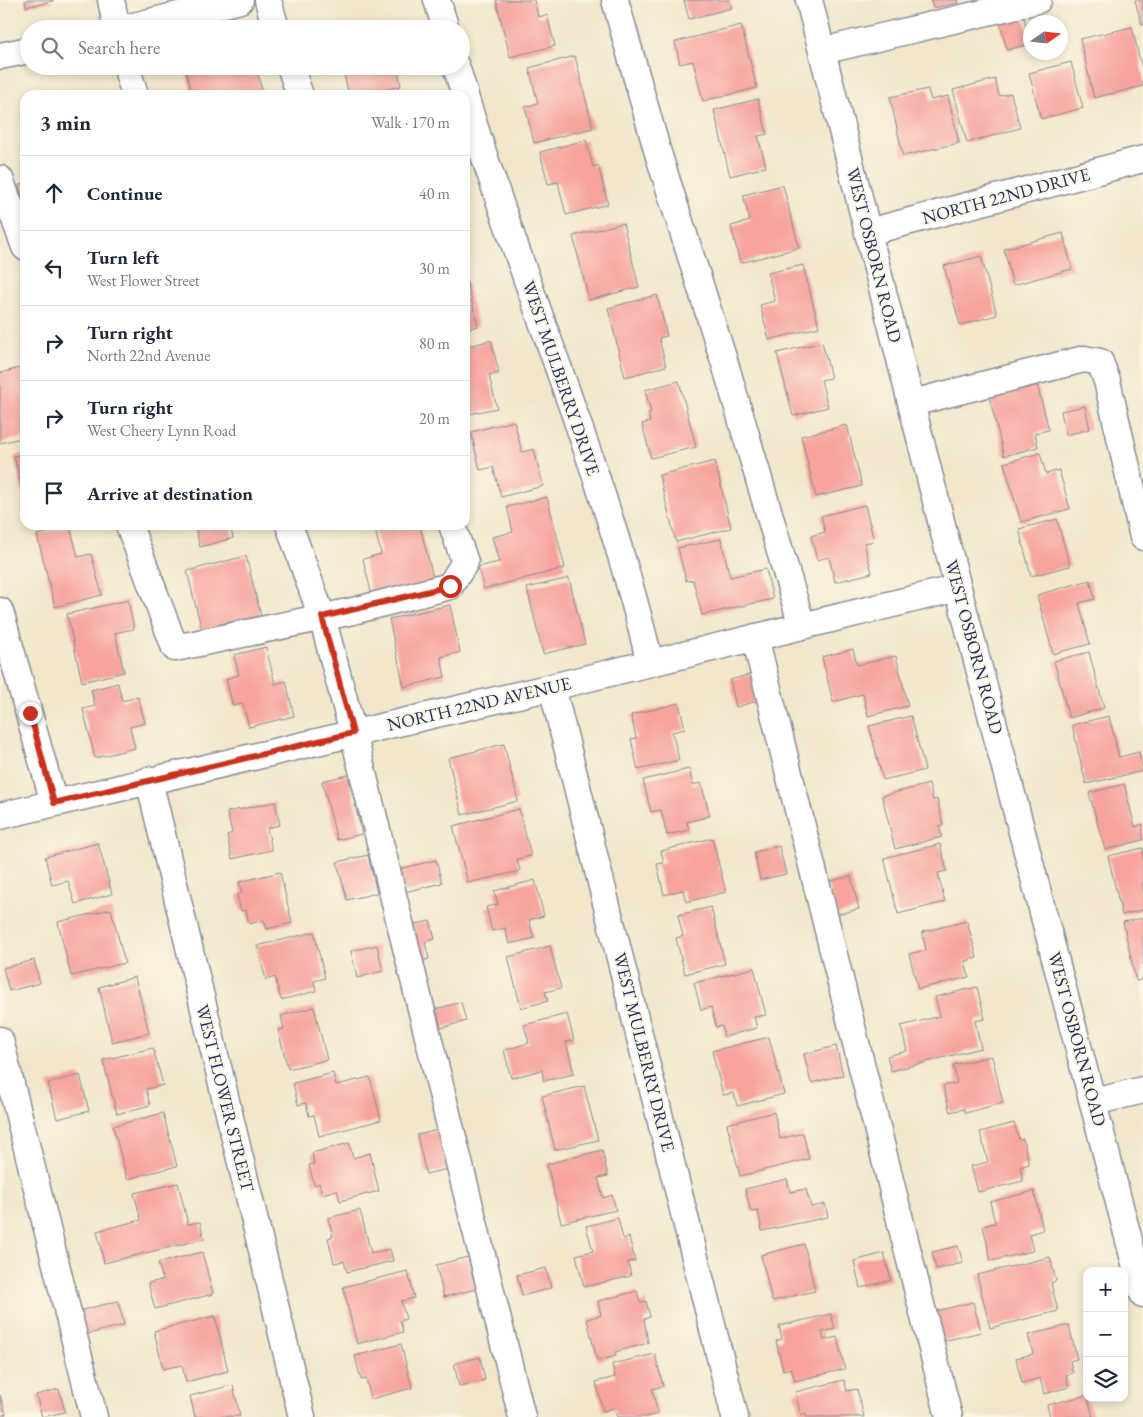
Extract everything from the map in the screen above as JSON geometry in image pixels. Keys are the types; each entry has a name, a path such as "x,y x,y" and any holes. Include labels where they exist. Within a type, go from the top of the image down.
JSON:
{"street":[{"path":"111,0 117,20"},
{"path":"157,20 240,0"},
{"path":"268,0 274,20"},
{"path":"437,0 443,20"},
{"path":"614,0 658,153 726,367 802,626"},
{"name":"WEST OSBORN ROAD","path":"809,0 958,588 1143,1294"},
{"path":"822,51 1038,0"},
{"path":"0,56 20,52"},
{"path":"129,75 133,90"},
{"path":"293,75 298,90"},
{"name":"WEST MULBERRY DRIVE","path":"459,75 463,90"},
{"name":"WEST MULBERRY DRIVE","path":"470,112 494,191 588,449 650,663"},
{"name":"NORTH 22ND DRIVE","path":"869,232 1143,159"},
{"path":"0,179 20,233"},
{"path":"912,403 1084,359 1100,362 1107,381 1143,537"},
{"path":"131,530 175,648 322,617 450,586 465,562 454,530"},
{"path":"291,530 322,617 353,733 522,1417"},
{"name":"NORTH 22ND AVENUE","path":"0,816 552,687 958,588"},
{"path":"0,611 54,803"},
{"path":"755,638 949,1417"},
{"name":"WEST MULBERRY DRIVE","path":"552,687 735,1417"},
{"name":"WEST FLOWER STREET","path":"148,780 302,1417"},
{"path":"0,1040 94,1417"},
{"path":"1094,1102 1143,1090"}],"building":[{"path":"25,0 53,0 53,1 26,7"},
{"path":"496,0 534,0 538,17 547,15 555,46 510,57"},
{"path":"684,0 730,0 732,8 689,19"},
{"path":"931,0 957,0 958,3 933,8"},
{"path":"1135,0 1143,0 1143,25 1142,25"},
{"path":"1023,13 1023,46 1007,50 999,19"},
{"path":"741,25 757,88 703,101 693,61 680,64 675,42"},
{"path":"1132,27 1143,74 1143,86 1094,98 1080,39"},
{"path":"575,56 593,128 534,143 525,107 538,103 529,68"},
{"path":"1071,62 1083,108 1041,119 1029,73"},
{"path":"187,75 258,75 262,90 191,90"},
{"path":"344,75 399,75 401,86 385,90 348,90"},
{"path":"995,79 999,96 1011,93 1020,128 967,143 953,90"},
{"path":"928,89 931,100 948,96 959,143 903,156 890,97"},
{"path":"758,99 767,134 758,136 766,167 730,176 714,110"},
{"path":"586,140 593,167 598,165 608,204 566,215 558,182 548,184 540,152"},
{"path":"783,185 799,248 740,263 731,226 750,221 743,195"},
{"path":"623,223 639,287 589,300 573,236"},
{"path":"1063,233 1072,269 1013,285 1004,249"},
{"path":"981,256 997,315 960,325 944,266"},
{"path":"803,265 819,327 769,340 760,305 775,301 768,273"},
{"path":"470,295 478,326 470,328"},
{"path":"657,295 667,336 659,338 666,366 625,377 608,308"},
{"path":"491,340 499,373 489,375 497,408 470,414 470,346"},
{"path":"822,342 831,378 821,380 828,407 793,416 777,353"},
{"path":"20,368 20,438 0,443 0,373"},
{"path":"679,381 696,447 651,458 642,424 650,422 648,413 651,412 645,390"},
{"path":"1037,384 1049,430 1035,433 1038,447 1004,456 989,396"},
{"path":"1085,406 1090,429 1066,435 1061,411"},
{"path":"514,421 522,452 534,449 543,486 501,497 493,467 480,470 471,432"},
{"path":"847,425 862,486 816,497 801,436"},
{"path":"1040,453 1046,474 1059,470 1070,509 1021,522 1004,463"},
{"path":"20,455 20,481 14,456"},
{"path":"715,461 731,528 676,542 659,475"},
{"path":"547,497 565,568 484,589 478,567 499,562 492,537 513,532 507,507"},
{"path":"865,505 874,541 864,543 872,573 835,582 829,557 817,560 811,536 825,532 821,516"},
{"path":"1057,519 1070,566 1031,576 1019,529"},
{"path":"55,530 71,530 78,557 91,554 102,595 55,607 37,535"},
{"path":"196,530 231,530 233,538 200,547"},
{"path":"375,530 421,530 434,581 372,596 363,559 381,554"},
{"path":"721,539 730,577 766,569 773,599 702,615 693,580 686,581 678,548"},
{"path":"246,556 261,616 202,631 187,571"},
{"path":"569,578 585,644 543,654 527,588"},
{"path":"1090,580 1095,599 1079,603 1090,644 1053,654 1037,595"},
{"path":"128,600 134,629 115,633 124,672 82,682 67,614"},
{"path":"450,605 460,652 441,657 445,677 404,687 389,619"},
{"path":"266,647 275,684 286,681 294,716 249,727 243,704 233,706 226,679 239,675 234,655"},
{"path":"853,649 857,665 896,656 908,706 868,716 863,694 833,702 822,657"},
{"path":"1089,652 1104,708 1069,718 1054,661"},
{"path":"755,673 761,700 736,707 730,680"},
{"path":"118,683 122,701 138,697 145,723 130,727 135,748 95,758 83,709 95,706 91,690"},
{"path":"679,703 685,729 672,732 679,760 638,770 631,739 636,738 631,715"},
{"path":"911,716 925,770 883,780 869,726"},
{"path":"1109,716 1119,757 1139,752 1143,771 1086,784 1072,725"},
{"path":"504,744 518,801 462,815 448,758"},
{"path":"689,769 693,785 701,783 710,816 687,822 689,830 667,835 661,810 651,812 643,780"},
{"path":"348,775 362,834 337,840 322,781"},
{"path":"929,784 933,800 937,799 943,825 939,826 942,837 895,849 882,796"},
{"path":"1124,784 1135,827 1143,824 1143,840 1105,850 1089,793"},
{"path":"275,802 280,825 267,828 272,850 232,859 227,835 232,833 227,812"},
{"path":"519,809 531,856 517,859 520,871 468,883 453,826"},
{"path":"712,838 726,892 686,902 683,890 664,895 657,864 664,863 661,851"},
{"path":"98,843 112,894 75,904 68,881 52,885 45,857"},
{"path":"940,844 947,871 938,873 945,902 898,914 884,858"},
{"path":"779,846 786,874 760,880 754,852"},
{"path":"1143,848 1143,910 1122,915 1108,856"},
{"path":"368,855 377,893 347,900 337,862"},
{"path":"436,860 442,883 401,893 395,870"},
{"path":"280,872 292,923 267,929 264,920 249,924 246,910 241,911 237,895 242,893 239,882"},
{"path":"851,876 859,909 835,915 827,882"},
{"path":"535,880 544,916 529,920 534,938 509,944 505,928 492,931 486,907 498,904 494,891"},
{"path":"711,907 725,964 685,974 676,938 683,936 678,915"},
{"path":"111,909 125,963 71,976 58,922"},
{"path":"1143,918 1143,979 1136,981 1123,922"},
{"path":"430,921 435,939 425,942 429,959 421,961 412,925"},
{"path":"967,921 977,958 965,961 969,977 918,989 909,954 926,950 922,932"},
{"path":"314,932 325,978 314,981 316,991 281,1000 275,977 266,980 257,946"},
{"path":"377,945 383,971 357,978 351,951"},
{"path":"550,946 561,988 545,992 548,1001 521,1008 508,957"},
{"path":"34,960 40,983 9,991 3,968"},
{"path":"754,968 766,1015 754,1017 757,1028 724,1037 722,1026 716,1027 711,1007 701,1010 694,983"},
{"path":"135,977 149,1033 112,1042 99,987"},
{"path":"977,987 985,1019 975,1021 981,1048 891,1071 887,1056 907,1051 901,1026 940,1016 935,997"},
{"path":"461,1002 466,1021 441,1028 436,1009"},
{"path":"314,1007 327,1060 288,1069 278,1030 284,1029 281,1016"},
{"path":"567,1014 574,1040 566,1042 574,1074 544,1081 542,1070 511,1078 504,1050 529,1043 524,1025"},
{"path":"769,1037 784,1094 737,1106 734,1093 723,1095 712,1051"},
{"path":"836,1046 843,1075 811,1083 804,1054"},
{"path":"153,1048 163,1085 146,1089 150,1105 117,1114 103,1060"},
{"path":"992,1056 1003,1103 965,1113 964,1109 950,1112 943,1086 957,1083 953,1065"},
{"path":"333,1073 336,1085 370,1077 381,1120 319,1136 314,1115 309,1116 306,1103 298,1105 293,1083"},
{"path":"80,1075 89,1111 57,1119 48,1083"},
{"path":"584,1086 598,1140 555,1150 542,1096"},
{"path":"774,1112 780,1139 803,1133 809,1159 740,1176 727,1124"},
{"path":"163,1113 177,1166 127,1179 113,1126"},
{"path":"1014,1123 1019,1140 1023,1139 1029,1164 1020,1167 1023,1181 978,1192 971,1166 988,1162 980,1132"},
{"path":"438,1130 448,1169 426,1174 417,1135"},
{"path":"349,1143 353,1158 370,1153 379,1191 340,1201 337,1190 322,1194 319,1183 314,1185 309,1165 314,1164 312,1153"},
{"path":"602,1150 608,1176 598,1178 603,1198 612,1195 616,1210 561,1223 547,1164"},
{"path":"787,1179 790,1192 806,1189 811,1207 825,1204 828,1217 762,1231 758,1211 751,1212 745,1189"},
{"path":"178,1183 188,1224 200,1222 204,1239 104,1263 97,1231 141,1220 134,1193"},
{"path":"1034,1191 1043,1230 1029,1234 1033,1251 991,1261 983,1226 995,1223 990,1202"},
{"path":"360,1210 371,1253 390,1249 393,1261 347,1272 344,1261 334,1263 328,1238 333,1237 328,1218"},
{"path":"618,1218 623,1239 629,1237 635,1261 628,1262 631,1276 584,1287 576,1255 593,1251 586,1226"},
{"path":"804,1244 815,1291 772,1301 761,1255"},
{"path":"958,1246 963,1263 936,1269 932,1252"},
{"path":"202,1252 213,1294 155,1309 148,1283 163,1280 158,1263"},
{"path":"884,1253 891,1280 860,1288 854,1261"},
{"path":"468,1257 476,1289 444,1297 436,1265"},
{"path":"1050,1257 1056,1281 1051,1283 1058,1311 990,1328 977,1275"},
{"path":"546,1268 551,1288 522,1296 517,1275"},
{"path":"408,1271 414,1298 401,1301 406,1319 400,1321 403,1332 357,1344 343,1287"},
{"path":"637,1291 640,1303 646,1301 650,1317 644,1319 648,1343 615,1352 616,1356 597,1361 587,1319 601,1315 598,1301"},
{"path":"118,1301 124,1325 84,1335 78,1311"},
{"path":"973,1302 981,1332 940,1342 932,1312"},
{"path":"831,1314 835,1329 822,1332 824,1340 837,1337 845,1369 795,1381 791,1368 783,1370 776,1341 782,1339 779,1326"},
{"path":"215,1316 228,1371 186,1382 182,1365 163,1369 154,1331"},
{"path":"1069,1325 1077,1359 1070,1361 1073,1373 1066,1375 1069,1387 1044,1394 1040,1378 1022,1383 1016,1358 1033,1354 1028,1335"},
{"path":"401,1344 412,1388 371,1399 366,1379 361,1380 355,1356"},
{"path":"655,1354 663,1386 652,1389 658,1414 646,1417 617,1417 614,1408 603,1411 596,1382 615,1377 612,1364"},
{"path":"480,1357 485,1380 459,1386 454,1364"},
{"path":"844,1380 847,1391 857,1389 864,1417 806,1417 806,1413 801,1415 795,1392"},
{"path":"233,1385 240,1416 195,1417 190,1396"},
{"path":"59,1389 65,1412 42,1417 36,1395"},
{"path":"0,1395 6,1414 0,1416"},
{"path":"1083,1396 1083,1402 1089,1402 1093,1417 1050,1417 1047,1405"}],"route":[{"path":"30,713 54,803 353,733 322,617 450,586"}]}
